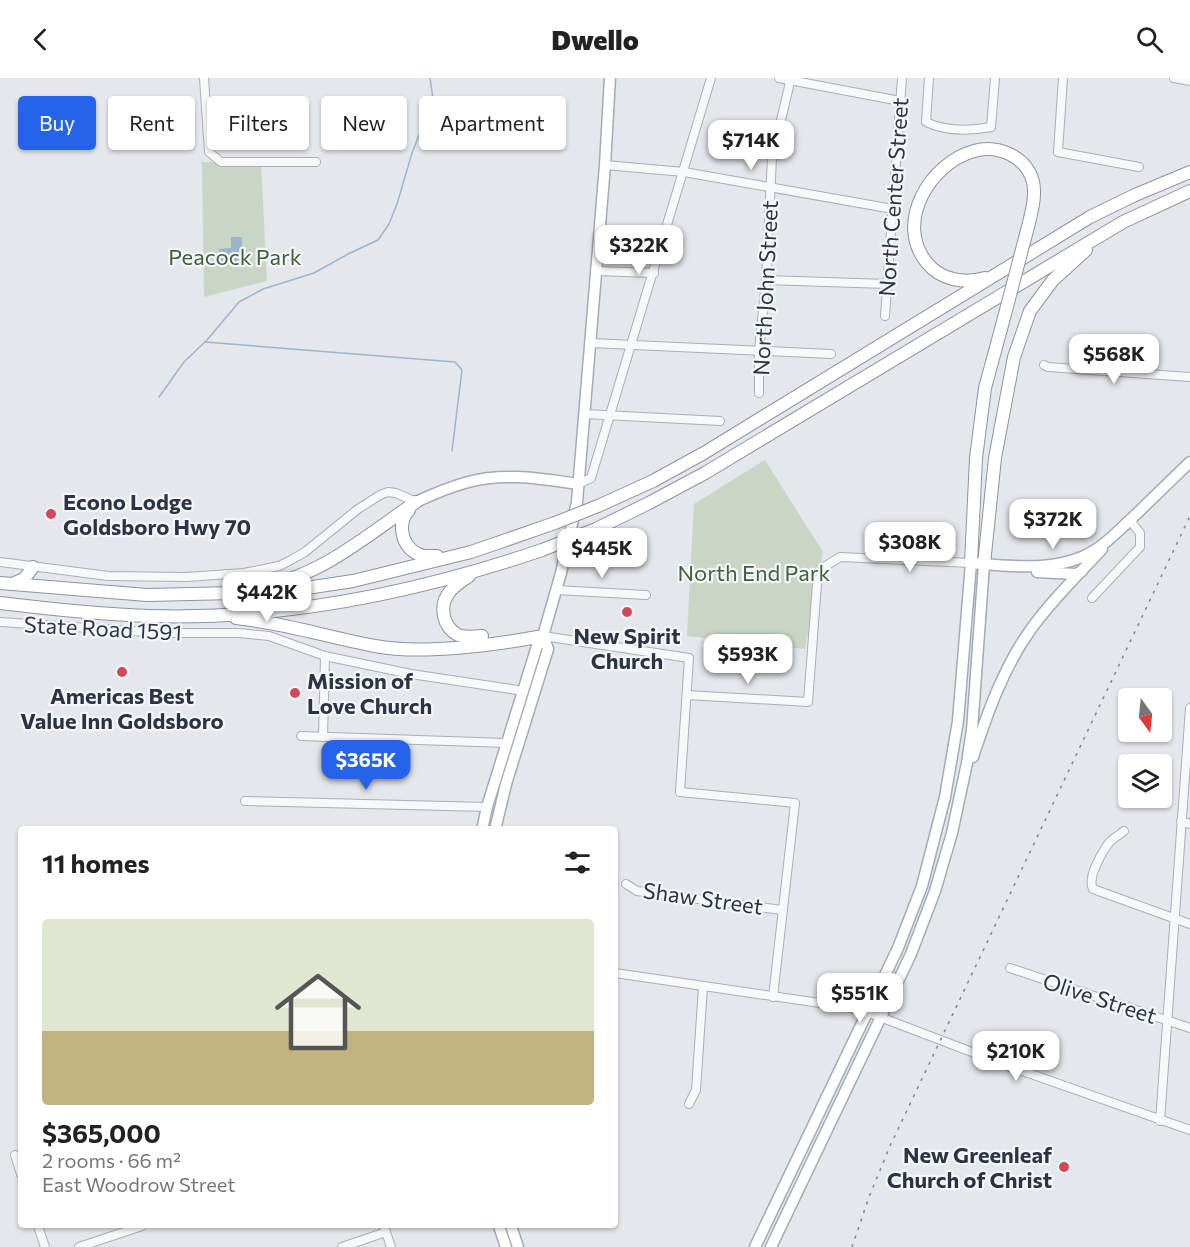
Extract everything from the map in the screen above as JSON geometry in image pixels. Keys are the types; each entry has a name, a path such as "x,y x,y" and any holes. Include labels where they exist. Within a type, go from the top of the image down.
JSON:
{"highway":[{"path":"971,566 976,458 985,388 1029,222 1034,194 1033,181 1021,162 1012,155 998,149 974,150 952,161 936,176 921,197 916,208 913,229 918,250 932,270 955,280 974,281 1003,271"},
{"path":"6,584 147,595 280,592 353,581 471,552 555,523 653,481 704,453 1090,217 1190,172"},
{"path":"543,636 507,634 469,637 453,632 442,608 448,594 469,576 597,529 649,503 705,473 1123,222 1190,191"},
{"path":"984,566 995,458 1006,392 1014,357 1030,311 1053,279 1088,248 1123,222"},
{"path":"416,502 402,521 401,530 407,546 420,556 471,552"},
{"path":"213,594 282,583 323,565 416,502"},
{"path":"0,603 149,616 276,610 341,602 400,591 495,566"},
{"path":"6,584 24,579 33,567"},
{"path":"33,567 35,578 48,588"},
{"path":"202,615 283,624 376,646 404,649 508,642 543,636"}],"main road":[{"path":"483,826 506,743 537,646 543,636 577,502 610,78"},
{"path":"755,1247 898,948 922,886 945,797 958,721 971,566 1050,565 1076,559 1096,550 1190,462"},
{"path":"416,502 445,489 487,478 529,478 578,484"},
{"path":"959,804 981,733 1013,658 1029,631 1130,520"},
{"path":"984,566 1076,574 1082,571"},
{"path":"771,1247 911,954 935,891 959,804 972,730 984,566"},
{"path":"496,826 506,784 548,649 543,636"},
{"path":"922,886 935,891"},
{"path":"500,1228 506,1247"},
{"path":"512,1228 518,1247"}],"street":[{"path":"204,78 208,152 221,162 316,162"},
{"path":"578,484 591,478 711,78"},
{"path":"779,78 900,101"},
{"name":"North Center Street","path":"885,316 902,78"},
{"name":"North Center Street","path":"928,78 926,122 957,130 974,130 991,126 995,78"},
{"path":"1063,78 1058,152 1139,167"},
{"path":"1174,78 1190,81"},
{"name":"North John Street","path":"759,393 759,351 766,280 772,158 791,79"},
{"path":"604,165 684,172 893,209"},
{"path":"595,271 654,273"},
{"path":"766,280 887,284"},
{"path":"591,343 831,354"},
{"path":"1044,365 1190,377"},
{"path":"585,414 720,421"},
{"path":"0,562 108,576 187,577 244,573 279,566 298,556 358,509 380,495 388,492 396,493 416,502"},
{"path":"1092,598 1140,547 1140,533 1130,520"},
{"path":"687,695 808,702 817,584 824,567 840,557 948,562 971,566"},
{"path":"556,590 646,595"},
{"name":"State Road 1591","path":"0,622 161,633 239,633 269,636 325,656 411,674 524,691"},
{"path":"543,636 689,658 680,792 795,803 773,997"},
{"path":"323,737 325,656"},
{"path":"1160,1121 1173,918 1186,823 1190,708"},
{"path":"301,736 506,743"},
{"path":"245,801 487,807"},
{"path":"1124,831 1109,844 1092,876 1090,884 1093,889 1190,924"},
{"name":"Shaw Street","path":"626,884 637,891 782,910"},
{"name":"Olive Street","path":"1010,968 1190,1028"},
{"path":"618,973 847,1007 867,1012 1160,1121 1190,1130"},
{"path":"689,1104 696,1090 703,987"},
{"path":"15,1155 18,1164"},
{"path":"39,1228 45,1247"},
{"path":"79,1247 136,1228"},
{"path":"342,1247 385,1229 391,1247"}],"green space":[{"name":"Peacock Park","path":"201,162 261,162 267,281 204,297"},
{"name":"North End Park","path":"765,460 823,552 805,649 687,636 694,504"}],"water":[{"path":"231,237 242,237 242,261 220,263 219,249 231,248"}],"waterway":[{"path":"159,397 184,362 207,340 239,302 263,289 314,273 378,240 389,224 397,204 412,153 433,99 430,78"},
{"path":"205,342 455,362 462,370 452,451"}],"railway":[{"path":"852,1247 890,1146 1190,516"}],"place":[{"name":"Econo Lodge Goldsboro Hwy 70","path":"51,514"},
{"name":"New Spirit Church","path":"627,612"},
{"name":"Americas Best Value Inn Goldsboro","path":"122,672"},
{"name":"Mission of Love Church","path":"295,693"},
{"name":"New Greenleaf Church of Christ","path":"1064,1167"}]}
